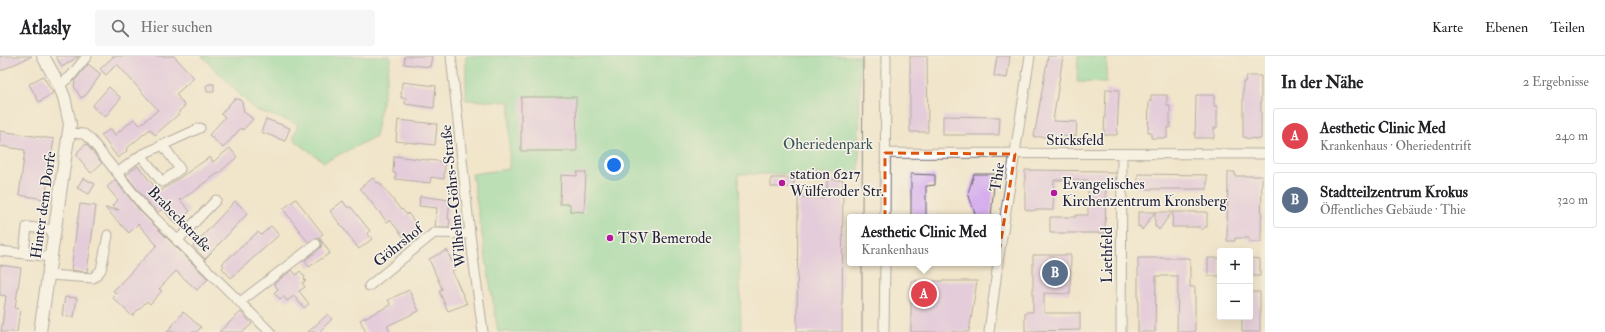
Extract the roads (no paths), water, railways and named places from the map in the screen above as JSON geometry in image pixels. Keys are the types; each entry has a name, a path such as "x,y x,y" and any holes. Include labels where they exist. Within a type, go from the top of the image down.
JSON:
{"main road":[{"path":"42,56 59,85"},
{"name":"Hinter dem Dorfe","path":"40,332 70,124 64,97 59,85"}],"street":[{"path":"59,85 70,77 87,56"},
{"name":"Wilhelm-Göhrs-Straße","path":"451,56 470,234 483,332"},
{"path":"885,214 886,56"},
{"name":"Thie","path":"1001,240 1030,56"},
{"path":"117,173 141,155 162,144 200,128"},
{"name":"Brabeckstraße","path":"69,133 84,134 91,140 144,207 270,332"},
{"path":"141,155 162,182 180,169 162,144"},
{"name":"Sticksfeld","path":"885,153 1265,154"},
{"name":"Liethfeld","path":"1121,332 1122,154"},
{"path":"178,241 216,200"},
{"path":"24,254 27,227 55,230"},
{"name":"Göhrshof","path":"369,286 434,233 470,234"},
{"path":"48,275 93,278 100,270 108,235"},
{"path":"240,302 316,244"},
{"path":"0,251 51,257"},
{"path":"884,332 885,266"},
{"name":"Thie","path":"989,332 997,266"}],"tram line":[{"path":"862,214 863,56"},
{"path":"862,266 862,332"}],"place":[{"name":"station 6217 Wülferoder Str.","path":"782,183"},
{"name":"Evangelisches Kirchenzentrum Kronsberg","path":"1054,193"},
{"name":"TSV Bemerode","path":"610,238"},
{"name":"Stadtteilzentrum Krokus","path":"1055,273"},
{"name":"Aesthetic Clinic Med","path":"924,294"}],"park label":[{"name":"Oheriedenpark","path":"828,144"}]}
